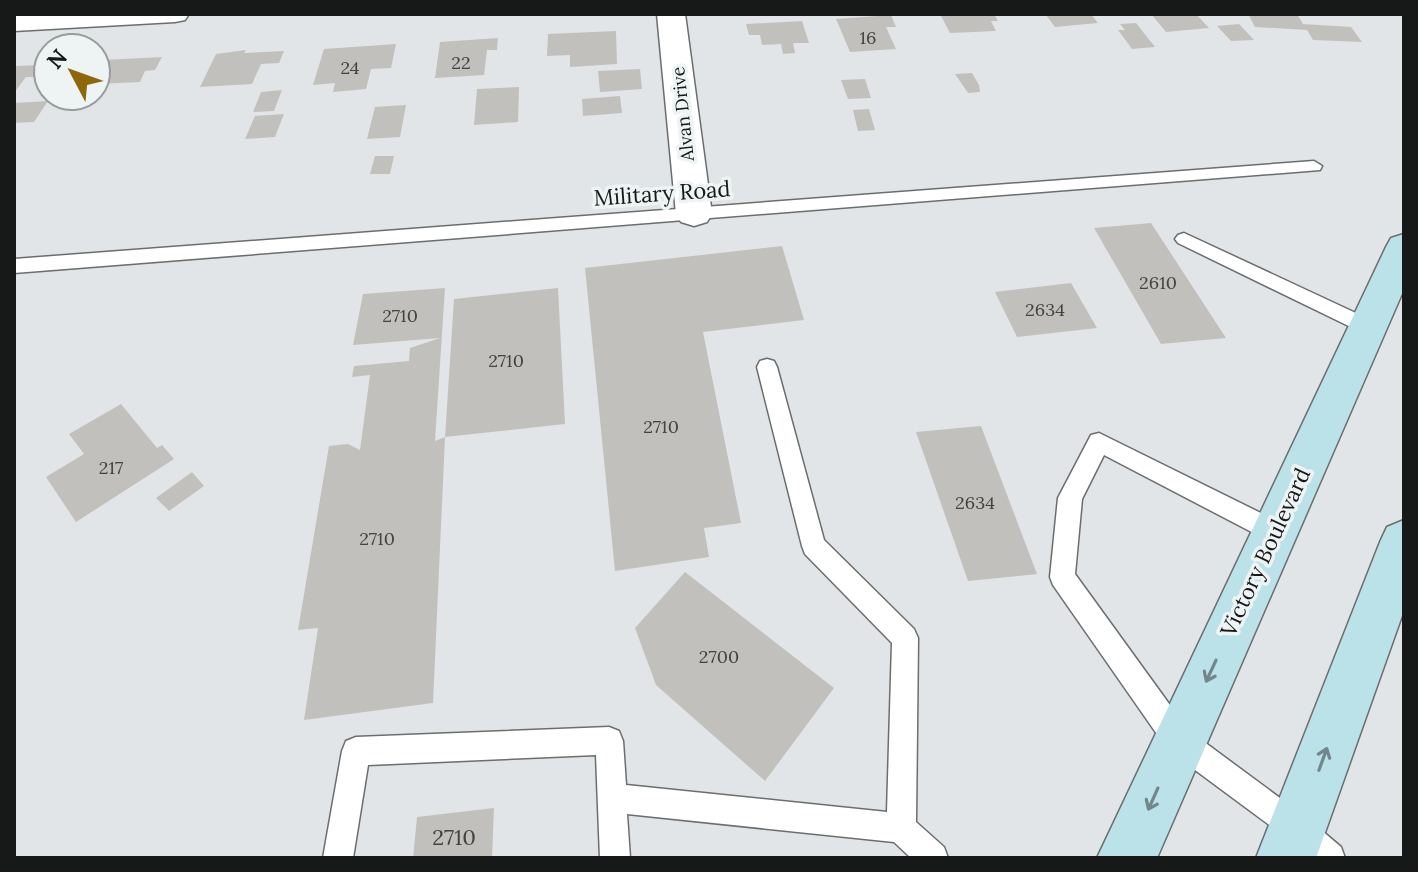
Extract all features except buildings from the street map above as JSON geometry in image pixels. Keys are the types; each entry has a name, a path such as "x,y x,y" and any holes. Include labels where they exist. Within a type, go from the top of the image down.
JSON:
{"main road":[{"name":"Victory Boulevard","path":"1127,858 1404,247"},
{"path":"1305,848 1404,542"}],"street":[{"path":"14,23 175,14"},
{"name":"Alvan Drive","path":"671,14 694,214"}],"lane":[{"name":"Military Road","path":"14,266 1314,166"},
{"path":"1184,239 1368,327"},
{"path":"767,367 814,546 905,638 901,828"},
{"path":"1275,532 1099,442 1070,498 1062,577 1178,740 1305,848"},
{"path":"338,858 356,751 609,741 615,858"},
{"path":"611,798 901,828 933,858"}]}
